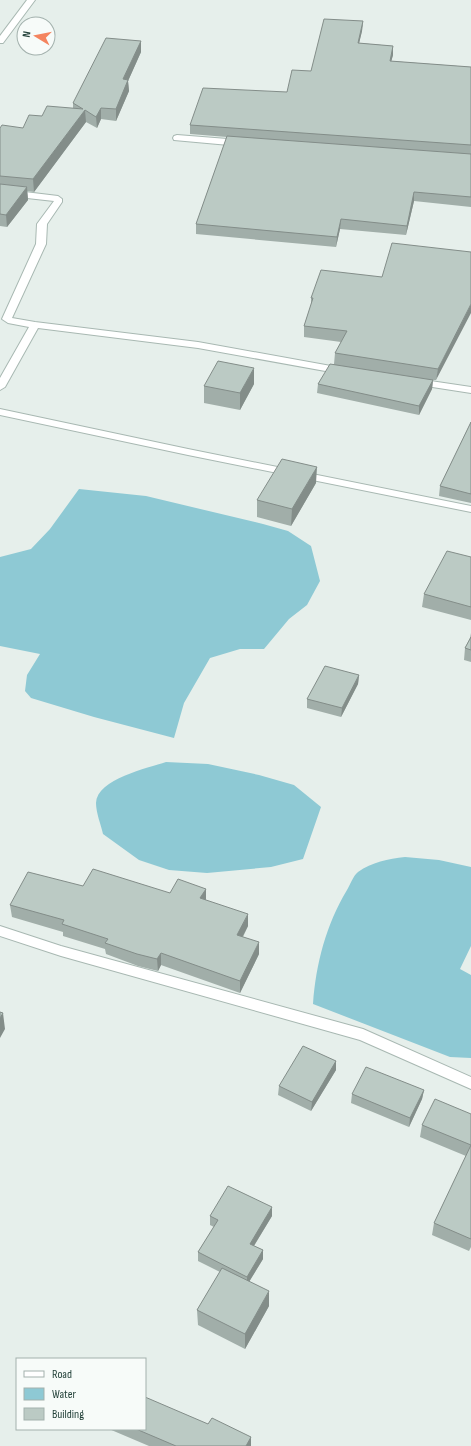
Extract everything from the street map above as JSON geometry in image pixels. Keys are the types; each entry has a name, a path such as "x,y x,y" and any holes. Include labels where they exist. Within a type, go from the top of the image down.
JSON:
{"street":[{"path":"0,41 31,0"},
{"path":"177,138 247,143"},
{"path":"0,192 58,199 58,202 42,224 41,244 7,319 35,325 198,345 349,372"},
{"path":"0,387 35,325"},
{"path":"410,381 471,390"},
{"path":"0,412 188,452 471,509"},
{"path":"0,931 61,951 363,1034 471,1083"}],"water":[{"path":"79,489 146,496 263,524 288,531 311,546 320,581 307,605 289,619 264,649 240,649 210,658 184,703 174,738 94,717 31,698 25,691 27,675 40,654 0,646 0,557 31,549 50,529"},
{"path":"166,762 208,764 259,775 294,785 321,807 303,859 271,867 207,873 169,870 139,860 103,834 96,803 99,795 105,787 114,781 136,771"},
{"path":"405,857 439,860 471,867 471,946 460,969 471,975 471,1058 450,1057 313,1004 314,989 323,945 333,917 353,878 358,872 375,863"}],"building":[{"path":"324,19 363,21 358,43 393,46 390,61 471,67 471,145 190,125 203,88 287,92 292,70 311,71"},
{"path":"106,38 141,41 123,79 128,80 116,109 101,108 96,117 85,110 33,179 0,176 0,128 2,125 23,128 29,115 42,116 47,106 83,109 73,103"},
{"path":"227,136 471,154 471,197 414,192 407,226 341,219 337,237 196,224"},
{"path":"0,184 27,187 6,215 0,214"},
{"path":"392,243 471,252 471,304 438,369 335,353 347,331 304,326 313,298 311,298 321,270 382,277"},
{"path":"218,361 254,368 240,393 204,386"},
{"path":"330,364 433,380 419,406 318,384"},
{"path":"471,422 471,494 440,486"},
{"path":"282,459 317,467 292,509 257,500"},
{"path":"447,551 471,557 471,607 424,594"},
{"path":"471,637 471,650 465,648"},
{"path":"325,666 359,675 342,708 307,699"},
{"path":"93,869 170,893 178,879 206,889 200,898 248,914 237,935 259,942 240,981 161,953 157,959 137,954 105,943 108,939 62,924 64,920 10,905 28,872 83,886"},
{"path":"303,1046 336,1061 312,1102 279,1086"},
{"path":"366,1067 424,1090 410,1118 352,1094"},
{"path":"435,1099 471,1114 471,1145 422,1125"},
{"path":"471,1145 471,1239 434,1223"},
{"path":"228,1186 272,1207 250,1244 263,1250 247,1277 198,1252 218,1220 210,1216"},
{"path":"222,1268 269,1291 245,1334 197,1310"},
{"path":"146,1397 208,1424 212,1418 251,1437 246,1446 176,1446 138,1430 146,1430"}]}
